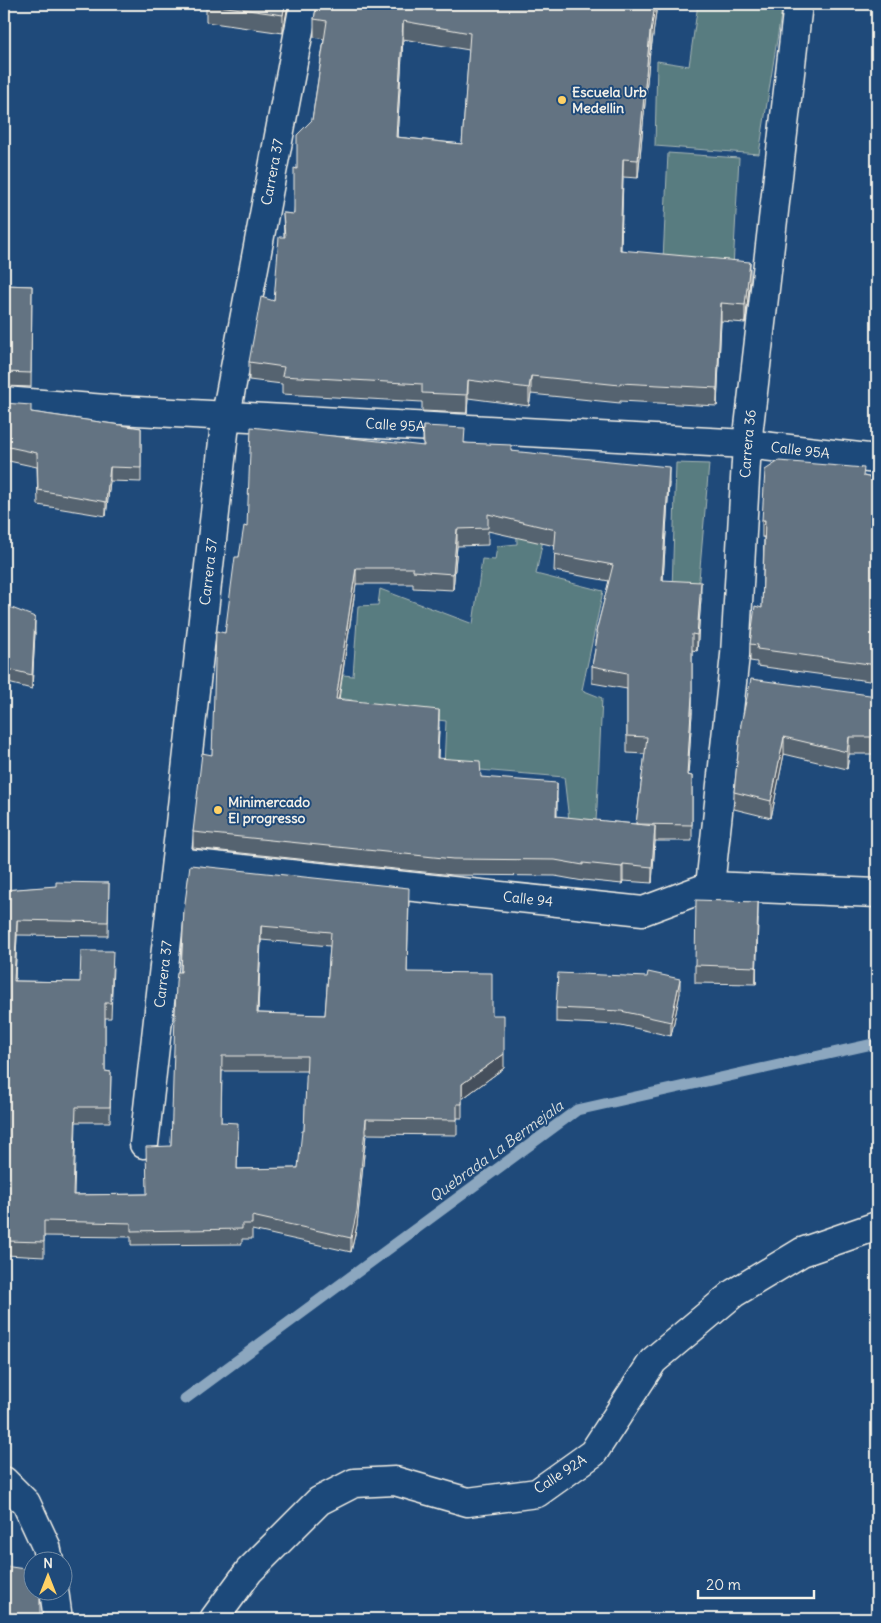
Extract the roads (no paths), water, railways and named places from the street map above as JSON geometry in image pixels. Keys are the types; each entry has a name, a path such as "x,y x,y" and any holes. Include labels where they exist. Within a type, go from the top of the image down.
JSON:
{"street":[{"name":"Carrera 37","path":"144,1144 226,415 304,4"},
{"name":"Carrera 36","path":"710,886 735,655 747,444 798,4"},
{"name":"Calle 95A","path":"4,401 118,410 747,444 877,459"},
{"path":"732,678 761,682"},
{"name":"Calle 94","path":"176,862 643,911 710,886 877,892"},
{"name":"Calle 92A","path":"214,1619 249,1571 319,1501 354,1483 395,1481 468,1502 537,1493 593,1453 653,1361 734,1293 802,1252 877,1226"},
{"path":"4,1481 26,1503 47,1550"},
{"path":"55,1600 58,1619"}],"waterway":[{"name":"Quebrada La Bermejala","path":"185,1399 577,1110 877,1043"}],"place":[{"name":"Escuela Urb Medellin","path":"562,100"},
{"name":"Minimercado El progresso","path":"218,810"}]}
